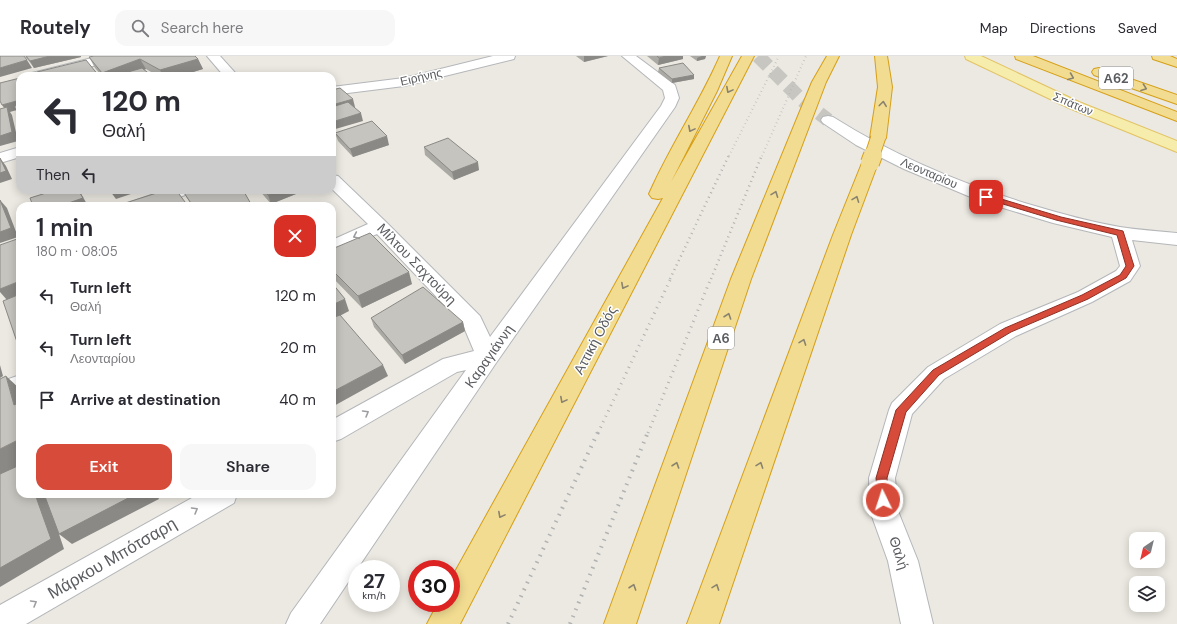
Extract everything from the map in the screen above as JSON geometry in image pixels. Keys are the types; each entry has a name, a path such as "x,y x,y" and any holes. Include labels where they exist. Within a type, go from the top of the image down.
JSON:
{"highway":[{"path":"642,251 656,198 662,184 709,94 726,56"},
{"name":"Αττική Οδός","path":"443,624 748,56"},
{"name":"Α6","path":"620,624 741,279 819,82 833,56"},
{"path":"1020,56 1177,117"},
{"name":"Α62","path":"1054,56 1177,100"},
{"path":"1158,56 1177,63"},
{"path":"703,624 842,235 870,163 878,138 884,102 883,62"}],"main road":[{"name":"Σπάτων","path":"971,56 1074,105 1177,147"}],"street":[{"path":"53,72 116,56"},
{"path":"213,56 227,72"},
{"name":"Ειρήνης","path":"336,90 404,82 509,56"},
{"name":"Καραγιάννη","path":"302,624 488,357 668,107 672,98 670,88 628,56"},
{"name":"Λεονταρίου","path":"828,120 862,142 910,166 986,197 1059,219 1120,233 1177,239"},
{"path":"0,158 16,153"},
{"name":"Μίλτου Σαχτούρη","path":"336,184 380,226 472,321 488,357"},
{"path":"148,202 171,194"},
{"path":"336,245 380,226"},
{"name":"Θαλή","path":"917,624 903,561 884,511 882,478 901,410 936,373 1008,330 1085,297 1123,276 1130,266 1120,233"},
{"path":"336,430 451,365 488,357"},
{"path":"0,392 16,386"},
{"name":"Μάρκου Μπότσαρη","path":"0,622 217,498"}],"building":[{"path":"0,56 24,56 27,60 0,68"},
{"path":"26,56 50,56 30,61"},
{"path":"195,56 198,59 160,70 140,59 101,72 89,57"},
{"path":"86,60 96,72 37,72"},
{"path":"683,63 694,75 672,79 659,68"},
{"path":"142,68 147,72 128,72"},
{"path":"16,79 16,101 2,105 0,101 0,83"},
{"path":"340,88 353,99 336,104 336,89"},
{"path":"348,102 361,113 336,121 336,106"},
{"path":"7,107 12,132 0,136 0,109"},
{"path":"372,121 387,136 350,149 336,133"},
{"path":"448,138 478,162 452,172 424,147"},
{"path":"0,158 6,171 0,173"},
{"path":"43,194 80,194 83,198 72,202 32,202 30,198"},
{"path":"154,194 179,194 185,202 128,202"},
{"path":"185,194 245,194 250,202 190,202"},
{"path":"0,200 11,228 0,232"},
{"path":"370,233 409,272 358,296 336,274 336,247"},
{"path":"16,239 16,283 0,289 0,245"},
{"path":"423,287 463,322 402,355 371,318"},
{"path":"336,288 345,299 336,303"},
{"path":"16,296 16,339 3,301"},
{"path":"340,315 383,365 336,390 336,316"},
{"path":"6,376 14,405 16,404 16,441 0,449 0,379"},
{"path":"16,467 16,498 36,498 51,539 0,568 0,474"},
{"path":"46,498 128,498 59,534"}],"tunnel":[{"path":"758,56 802,100 828,120"}],"railway":[{"path":"729,156 779,56"},
{"path":"762,156 806,56"},
{"path":"670,279 729,155"},
{"path":"711,279 762,155"},
{"path":"598,433 671,278"},
{"path":"648,433 711,278"},
{"path":"508,624 598,432"},
{"path":"570,624 648,432"}],"route":[{"path":"883,500 882,478 901,410 936,373 1008,330 1085,297 1123,276 1130,266 1120,233 1059,219 986,197"}]}
